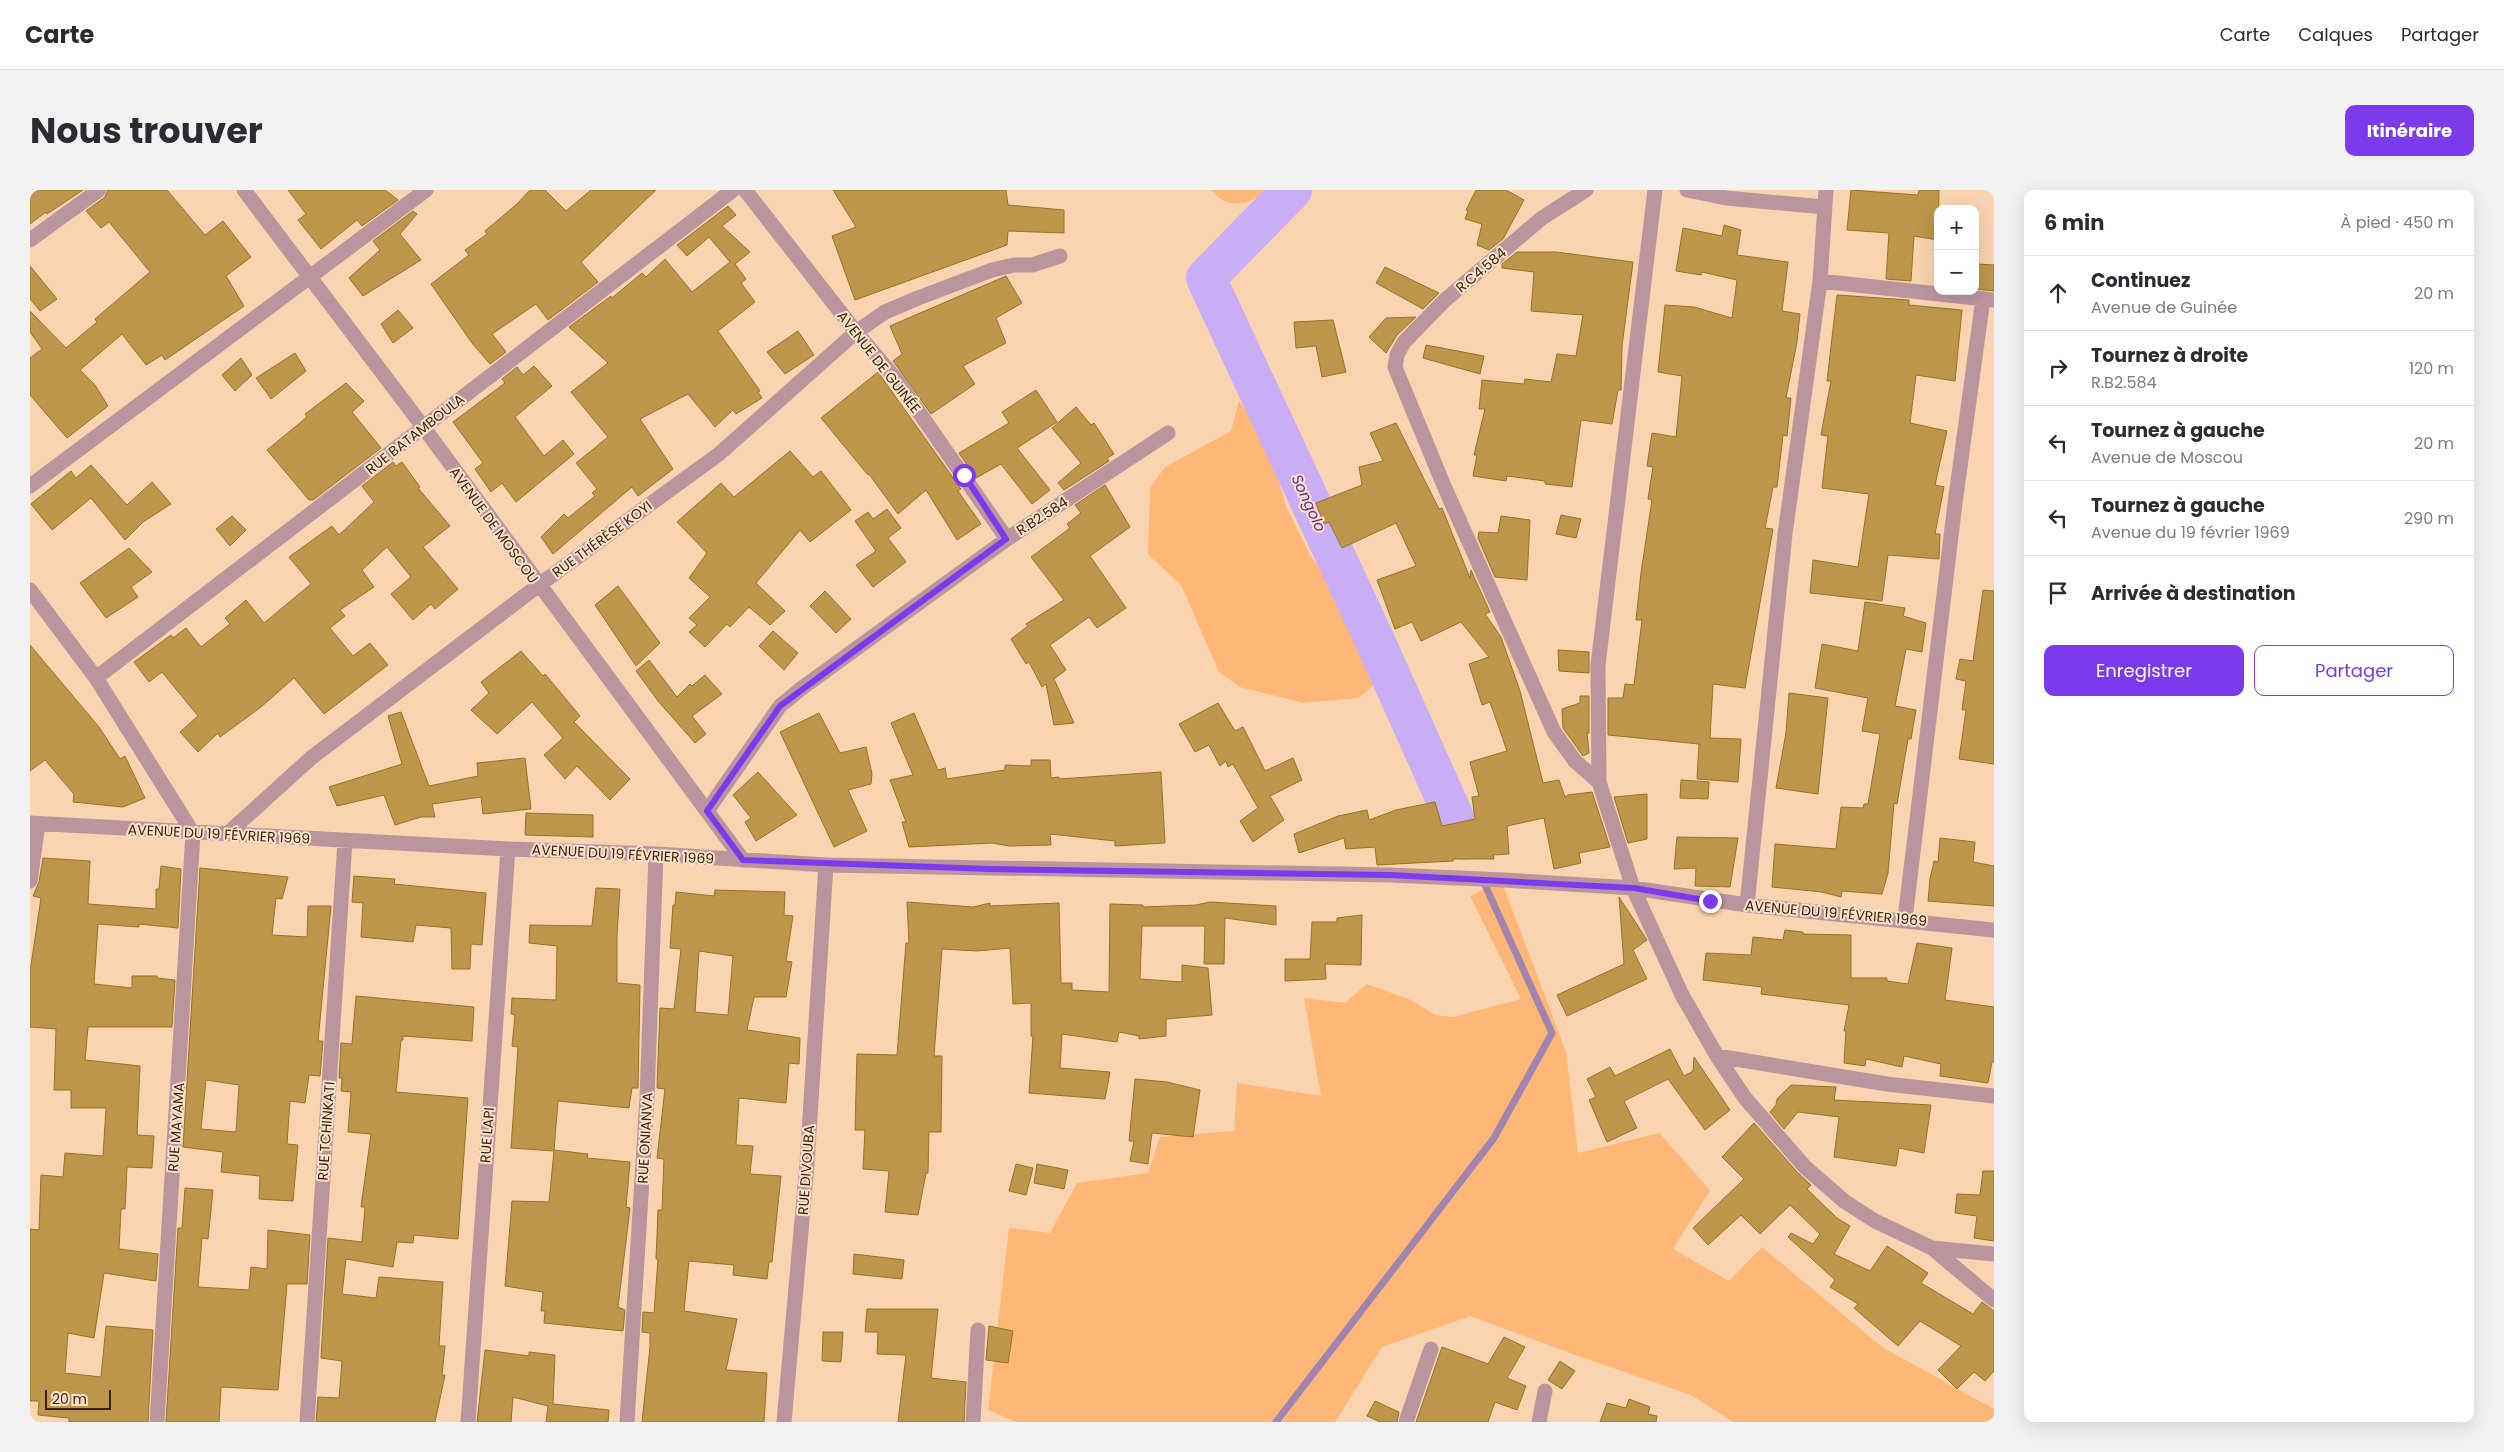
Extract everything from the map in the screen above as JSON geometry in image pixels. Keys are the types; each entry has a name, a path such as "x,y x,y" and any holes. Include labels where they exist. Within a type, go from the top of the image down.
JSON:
{"street":[{"path":"30,240 99,190"},
{"name":"AVENUE DE MOSCOU","path":"244,190 424,428 743,860"},
{"path":"30,486 426,190"},
{"name":"RUE BATAMBOULA","path":"96,678 733,190"},
{"name":"AVENUE DE GUINÉE","path":"745,190 856,332 896,379 1006,539"},
{"name":"R.C4.584","path":"1586,190 1542,218 1445,300 1404,342 1396,355 1395,367 1444,486 1554,732 1575,761 1599,782"},
{"path":"1655,190 1598,665 1599,782 1634,888 1682,995 1717,1056 1745,1098 1805,1167 1844,1201 1875,1221 1932,1248 1994,1300"},
{"path":"1687,190 1726,198 1824,207"},
{"path":"1747,905 1785,534 1820,282 1826,190"},
{"name":"RUE THÉRÈSE KOYI","path":"227,834 311,758 539,585 718,454 856,332 885,312 992,270 1014,265 1032,265 1060,256"},
{"path":"1820,282 1988,299 1955,503 1905,919"},
{"name":"R.B2.584","path":"707,811 780,706 1006,539 1168,433"},
{"path":"30,590 96,678 193,833"},
{"path":"30,881 34,824"},
{"name":"AVENUE DU 19 FÉVRIER 1969","path":"34,824 826,864 1390,875 1634,888 1747,905 1905,919 1994,930"},
{"name":"RUE MAYAMA","path":"157,1422 193,833"},
{"name":"RUE TCHINKATI","path":"307,1422 345,841"},
{"name":"RUE LAPI","path":"468,1422 508,848"},
{"name":"RUE ONIANVA","path":"627,1422 647,1098 656,854"},
{"name":"RUE DIVOUBA","path":"784,1422 807,1164 821,917 826,864"},
{"path":"1717,1056 1887,1084 1994,1096"},
{"path":"1932,1248 1994,1254"},
{"path":"973,1422 978,1330"},
{"path":"1406,1422 1431,1349"},
{"path":"1539,1422 1545,1391"}],"shaded area":[{"path":"1212,190 1269,190 1247,202 1232,203 1224,201"},
{"path":"1239,401 1265,436 1287,509 1312,558 1372,643 1380,664 1375,684 1358,698 1303,703 1240,687 1219,672 1181,585 1148,554 1150,488 1165,467 1231,431"},
{"path":"1501,880 1566,1052 1578,1153 1659,1133 1710,1190 1673,1249 1729,1281 1762,1247 1882,1347 1994,1409 1994,1422 1733,1422 1691,1395 1470,1316 1382,1347 1335,1422 1016,1422 988,1410 1009,1228 1050,1233 1077,1183 1148,1173 1160,1137 1234,1131 1237,1083 1321,1096 1304,998 1345,1003 1367,984 1411,1000 1435,1015 1453,1017 1521,999 1470,896"}],"building":[{"path":"30,190 83,190 30,224"},
{"path":"108,190 167,190 205,235 223,221 251,257 226,276 244,306 165,360 162,355 146,365 122,334 80,370 95,385 108,406 67,438 30,395 30,358 42,349 30,332 30,311 66,348 97,322 95,319 150,272 109,222 101,228 86,211 105,197"},
{"path":"288,190 385,190 398,200 362,226 357,220 321,249 298,220 306,214"},
{"path":"530,190 545,190 566,211 591,190 656,190 581,262 598,282 548,320 536,304 492,334 506,352 490,364 472,343 431,284 469,255 465,250 487,234 485,231 517,204"},
{"path":"833,190 1006,190 1008,205 1064,210 1064,233 1008,231 1007,245 855,300 832,236 856,227"},
{"path":"1476,190 1506,190 1524,200 1503,239 1489,250 1477,245 1482,224 1465,219 1468,211 1466,210"},
{"path":"1851,190 1918,195 1919,190 1939,190 1939,205 1934,205 1934,239 1914,236 1911,281 1886,279 1889,233 1847,230"},
{"path":"728,206 736,215 722,226 750,252 735,264 746,279 741,283 755,302 718,331 760,391 758,392 762,398 736,414 733,410 715,427 688,394 640,419 673,469 638,496 632,487 553,554 541,537 564,514 568,518 595,496 592,493 597,489 576,463 608,437 571,392 608,363 569,327 611,296 612,298 642,273 646,277 665,259 692,292 730,262 709,237 687,256 677,245"},
{"path":"413,211 417,214 400,234 421,260 363,296 349,278 380,250 373,241"},
{"path":"1724,225 1741,230 1737,255 1788,262 1782,311 1800,314 1797,342 1786,398 1791,398 1787,436 1783,435 1777,487 1773,487 1765,528 1773,529 1745,688 1713,684 1710,738 1741,739 1738,782 1697,779 1699,744 1608,735 1608,698 1623,698 1625,684 1634,685 1642,620 1636,620 1652,500 1648,499 1653,467 1647,466 1652,433 1676,437 1682,376 1658,372 1665,305 1694,307 1732,318 1737,280 1702,272 1701,275 1676,271 1683,228 1722,236"},
{"path":"1517,252 1556,252 1633,262 1622,346 1621,390 1618,390 1612,424 1581,420 1572,487 1545,484 1545,481 1507,476 1506,481 1473,476 1477,455 1474,455 1485,409 1479,409 1482,380 1524,384 1525,379 1551,382 1557,354 1576,356 1583,315 1531,311 1534,272 1502,268 1502,264"},
{"path":"1979,264 1994,265 1994,291 1979,289"},
{"path":"30,266 57,299 40,311 30,299"},
{"path":"1385,267 1439,293 1423,309 1376,283"},
{"path":"1006,276 1022,303 996,318 1006,343 963,366 975,384 931,414 893,361 902,354 890,326"},
{"path":"1837,295 1909,300 1909,305 1962,310 1955,381 1916,375 1910,423 1947,431 1935,485 1944,487 1935,534 1940,534 1939,559 1888,555 1882,601 1810,593 1813,560 1858,567 1869,494 1822,488 1828,436 1821,435 1831,381 1827,381"},
{"path":"398,310 413,328 393,343 381,324"},
{"path":"1416,317 1397,335 1386,353 1369,337 1386,318"},
{"path":"1333,320 1346,372 1322,377 1316,346 1296,348 1294,322"},
{"path":"798,331 814,355 785,374 767,352"},
{"path":"1426,345 1484,356 1480,374 1423,358"},
{"path":"295,353 306,371 271,399 256,378"},
{"path":"241,358 252,375 235,391 222,375"},
{"path":"534,366 552,386 515,417 544,456 563,440 574,454 516,502 502,483 491,492 475,469 483,463 453,422 505,383 502,379 517,367 523,375"},
{"path":"878,372 961,489 958,491 981,524 957,540 926,490 898,514 869,474 821,418"},
{"path":"346,383 364,401 352,412 381,448 313,500 309,500 267,450 307,417 305,414"},
{"path":"1036,390 1057,422 1017,448 1050,490 1032,504 1001,464 976,478 959,453 1009,423 1002,412"},
{"path":"1076,407 1091,425 1094,423 1114,454 1107,458 1109,461 1064,490 1058,483 1081,463 1052,428"},
{"path":"1396,423 1439,509 1442,508 1470,578 1471,570 1490,612 1485,614 1501,637 1520,691 1543,783 1559,780 1565,797 1592,792 1610,847 1579,853 1581,863 1554,869 1544,818 1507,826 1509,854 1493,855 1494,859 1453,859 1453,861 1377,865 1375,847 1346,849 1344,838 1299,853 1294,834 1338,816 1367,810 1369,820 1396,810 1435,802 1442,826 1475,819 1472,797 1479,796 1470,762 1507,751 1490,702 1482,705 1469,664 1489,657 1461,622 1421,641 1412,622 1395,629 1377,580 1416,566 1396,523 1342,548 1329,522 1324,524 1316,503 1362,485 1359,467 1383,461 1370,433"},
{"path":"790,451 813,477 821,471 851,510 810,542 800,530 756,583 785,611 770,625 749,607 730,627 727,624 705,647 689,632 697,625 689,618 710,597 689,578 707,553 677,522 721,483 734,497"},
{"path":"393,462 396,466 402,462 420,487 418,488 450,526 423,547 458,589 435,609 431,604 413,620 391,594 411,577 387,547 362,570 374,587 340,610 345,616 330,628 353,656 370,643 388,665 324,714 294,678 261,707 220,737 218,733 198,752 180,732 198,716 162,672 149,682 134,662 171,635 173,638 186,628 201,647 230,624 225,618 246,600 264,623 311,584 289,557 332,526 339,535 374,502 362,486"},
{"path":"91,465 127,505 152,482 171,504 143,522 125,540 91,498 52,530 31,504 71,471 76,478"},
{"path":"1105,485 1130,527 1090,556 1126,608 1097,628 1089,617 1050,645 1066,670 1054,679 1074,723 1054,725 1046,684 1042,687 1029,662 1026,664 1011,639 1028,626 1026,624 1064,600 1031,557 1070,528 1067,524 1081,513 1075,505"},
{"path":"887,509 901,528 888,538 906,562 873,587 856,565 876,551 855,521 868,512 873,519"},
{"path":"1561,515 1581,519 1576,538 1556,534"},
{"path":"232,516 246,530 230,546 216,529"},
{"path":"1501,516 1530,520 1527,580 1495,577 1478,538 1479,532 1498,533"},
{"path":"129,548 152,572 131,587 138,597 106,618 80,583"},
{"path":"618,586 660,643 636,666 595,605"},
{"path":"1983,590 1994,591 1994,764 1959,759 1966,710 1962,710 1966,681 1956,679 1960,659 1973,661"},
{"path":"825,591 851,619 836,633 810,606"},
{"path":"1865,602 1905,608 1903,616 1926,623 1922,652 1906,649 1895,706 1916,710 1911,739 1908,739 1897,804 1894,803 1888,873 1882,894 1842,891 1841,897 1822,892 1772,887 1775,844 1836,849 1841,807 1863,808 1864,804 1868,804 1880,734 1862,731 1868,698 1815,688 1822,644 1858,651"},
{"path":"773,631 798,653 784,670 759,646"},
{"path":"30,645 99,727 120,759 125,756 145,798 123,807 73,802 74,794 45,760 30,771"},
{"path":"1558,650 1589,652 1589,673 1559,671"},
{"path":"521,651 543,676 545,674 580,716 574,722 630,779 610,800 577,766 565,779 544,755 563,738 532,702 497,734 471,710 489,693 481,682"},
{"path":"649,660 677,697 690,684 692,686 705,675 722,694 692,716 706,734 695,743 658,701 636,671"},
{"path":"1789,693 1828,698 1818,794 1776,788 1786,733"},
{"path":"1580,696 1589,696 1589,733 1587,733 1589,753 1583,756 1563,728 1562,709 1580,703"},
{"path":"1218,703 1235,731 1243,727 1265,771 1293,758 1302,780 1270,796 1284,820 1253,842 1240,821 1258,808 1233,764 1228,767 1226,761 1220,766 1209,745 1195,752 1179,724"},
{"path":"401,712 429,786 478,776 477,763 525,758 531,809 483,814 481,797 432,804 435,817 421,817 395,825 384,795 337,806 329,787 402,764 388,716"},
{"path":"819,713 840,753 866,747 872,774 871,784 848,790 867,831 834,847 780,732"},
{"path":"914,713 938,770 945,768 947,779 1005,770 1005,765 1031,766 1031,760 1050,760 1051,778 1059,777 1059,779 1161,772 1165,843 1115,846 1115,841 1050,834 1051,845 1010,846 992,843 909,847 902,822 906,822 890,780 913,775 891,723"},
{"path":"758,772 797,815 756,841 745,822 751,818 733,795"},
{"path":"1681,780 1709,782 1708,799 1680,798"},
{"path":"1647,794 1647,839 1628,843 1614,797"},
{"path":"526,813 593,815 593,837 525,835"},
{"path":"1677,837 1738,838 1730,887 1695,886 1696,868 1674,869"},
{"path":"1940,838 1975,842 1973,862 1994,866 1994,906 1928,901 1934,861 1938,862"},
{"path":"43,858 90,861 88,904 156,909 156,889 159,889 161,866 181,869 178,928 139,924 139,927 98,924 94,984 132,988 132,976 157,976 157,978 175,980 172,1027 88,1027 85,1060 140,1066 137,1135 154,1136 152,1168 127,1167 125,1209 121,1209 119,1249 158,1254 156,1281 104,1273 94,1338 68,1333 65,1373 101,1377 106,1326 153,1330 148,1422 69,1422 69,1418 38,1415 39,1401 30,1401 30,1229 39,1230 41,1175 63,1177 65,1153 103,1156 106,1108 71,1108 71,1090 54,1090 56,1029 30,1027 30,972 41,898 33,896 39,882"},
{"path":"200,868 288,877 282,899 276,898 272,935 307,937 308,906 331,906 318,1041 323,1041 320,1076 309,1075 305,1103 290,1101 287,1144 298,1145 293,1201 259,1199 260,1176 221,1172 223,1152 183,1147","holes":["206,1080 239,1085 236,1132 201,1129"]},
{"path":"354,876 395,879 394,884 486,893 482,945 471,944 470,969 452,969 451,928 416,925 413,942 361,937 363,903 352,902"},
{"path":"596,888 620,889 617,934 617,983 640,985 638,1088 632,1088 629,1108 558,1101 554,1150 588,1154 587,1158 630,1162 626,1207 630,1208 618,1307 625,1310 623,1331 544,1323 545,1311 541,1311 543,1292 505,1286 512,1201 549,1202 554,1151 511,1148 518,1047 512,1046 515,1015 511,1014 512,998 556,1000 557,946 529,943 530,925 592,926"},
{"path":"715,890 785,892 784,915 793,916 786,961 792,962 786,997 754,997 747,1030 800,1038 799,1064 789,1063 786,1103 739,1098 736,1145 753,1146 750,1174 781,1176 772,1262 769,1262 767,1279 733,1275 734,1265 689,1261 684,1311 737,1319 726,1370 767,1373 764,1422 642,1422 650,1347 650,1333 642,1332 643,1312 654,1313 658,1259 656,1259 658,1210 662,1210 664,1159 657,1158 665,1089 657,1088 660,1008 674,1009 681,949 670,948 673,905 675,905 676,892 714,896","holes":["699,951 733,956 728,1015 695,1012"]},
{"path":"1619,897 1647,940 1633,950 1647,979 1567,1016 1557,995 1624,964"},
{"path":"907,902 973,907 990,903 990,906 1059,903 1061,983 1072,983 1072,990 1109,992 1110,904 1143,905 1143,907 1196,905 1210,902 1276,906 1276,925 1225,918 1224,964 1204,964 1205,926 1142,926 1140,979 1182,982 1182,965 1208,968 1212,1015 1166,1019 1166,1036 1139,1039 1139,1036 1119,1032 1117,1042 1062,1034 1060,1068 1110,1072 1105,1099 1029,1093 1033,1036 1031,1036 1031,1003 1013,1004 1010,948 977,951 942,949 934,1056 942,1056 941,1132 929,1132 928,1173 926,1173 918,1215 885,1212 889,1171 863,1169 865,1130 855,1130 857,1054 897,1055 906,943 909,943"},
{"path":"1362,915 1361,965 1325,964 1326,979 1285,981 1285,959 1310,959 1312,922 1337,922 1337,918"},
{"path":"1785,930 1803,932 1803,934 1851,935 1851,978 1887,978 1887,981 1908,984 1917,943 1952,948 1945,1000 1994,1007 1994,1062 1992,1062 1988,1083 1940,1076 1941,1064 1904,1056 1902,1067 1866,1059 1865,1066 1844,1063 1846,1031 1844,1031 1849,1005 1761,994 1762,987 1703,980 1706,953 1751,955 1753,937 1783,940"},
{"path":"356,996 474,1007 472,1041 403,1036 396,1092 468,1098 458,1239 414,1235 413,1243 397,1242 393,1267 346,1259 342,1294 376,1298 379,1277 443,1282 439,1346 445,1346 442,1375 445,1375 435,1422 316,1422 318,1397 339,1398 342,1361 321,1358 328,1238 362,1242 365,1207 361,1207 371,1134 348,1132 351,1092 341,1091 342,1078 339,1078 341,1043 352,1044"},
{"path":"1670,1049 1684,1076 1693,1071 1694,1057 1730,1110 1705,1130 1668,1079 1624,1101 1637,1128 1607,1142 1589,1100 1596,1097 1587,1079 1610,1067 1615,1076"},
{"path":"1135,1079 1167,1082 1200,1090 1193,1137 1152,1133 1148,1164 1130,1161 1134,1141 1129,1141"},
{"path":"1791,1085 1836,1087 1834,1100 1931,1105 1924,1153 1899,1148 1896,1166 1834,1157 1839,1117 1798,1112 1784,1129 1770,1112 1776,1105 1777,1099"},
{"path":"1754,1123 1811,1185 1807,1189 1837,1218 1850,1226 1834,1254 1870,1271 1887,1246 1928,1273 1921,1283 1973,1314 1982,1302 1994,1311 1994,1371 1985,1381 1974,1372 1957,1389 1938,1370 1961,1346 1920,1321 1898,1346 1854,1308 1858,1304 1830,1287 1835,1280 1788,1237 1791,1233 1813,1244 1820,1234 1790,1205 1760,1234 1741,1215 1708,1245 1693,1228 1744,1179 1722,1157"},
{"path":"1016,1164 1033,1168 1026,1195 1009,1191"},
{"path":"1037,1164 1068,1170 1064,1189 1034,1183"},
{"path":"1983,1171 1994,1171 1994,1241 1974,1238 1977,1216 1955,1213 1957,1194 1980,1195"},
{"path":"185,1188 213,1190 208,1239 202,1238 198,1287 249,1290 251,1267 267,1269 268,1230 310,1235 307,1284 287,1284 278,1390 221,1387 219,1422 166,1422 178,1228 182,1228"},
{"path":"854,1254 904,1260 902,1279 853,1274"},
{"path":"867,1309 938,1309 931,1378 966,1382 964,1422 898,1422 906,1355 877,1354 878,1332 865,1332"},
{"path":"989,1326 1013,1331 1008,1363 986,1360"},
{"path":"823,1332 843,1332 841,1362 822,1361"},
{"path":"1504,1337 1525,1347 1507,1378 1526,1386 1517,1410 1495,1402 1488,1422 1416,1422 1442,1347 1488,1364"},
{"path":"485,1350 529,1356 529,1352 555,1355 553,1404 609,1410 608,1422 546,1422 548,1406 513,1397 511,1422 477,1422"},
{"path":"1560,1361 1575,1371 1562,1389 1548,1380"},
{"path":"1629,1399 1650,1407 1648,1414 1657,1416 1656,1422 1600,1422 1607,1403 1626,1408"},
{"path":"1375,1401 1399,1412 1397,1422 1380,1422 1367,1416"}],"waterway":[{"name":"Songolo","path":"1292,190 1206,278 1375,641 1464,840"},
{"path":"1276,1422 1494,1138 1552,1033 1485,885"}],"route":[{"path":"964,475 1006,539 780,706 707,811 743,860 989,869 1390,875 1634,888 1710,901"}]}
